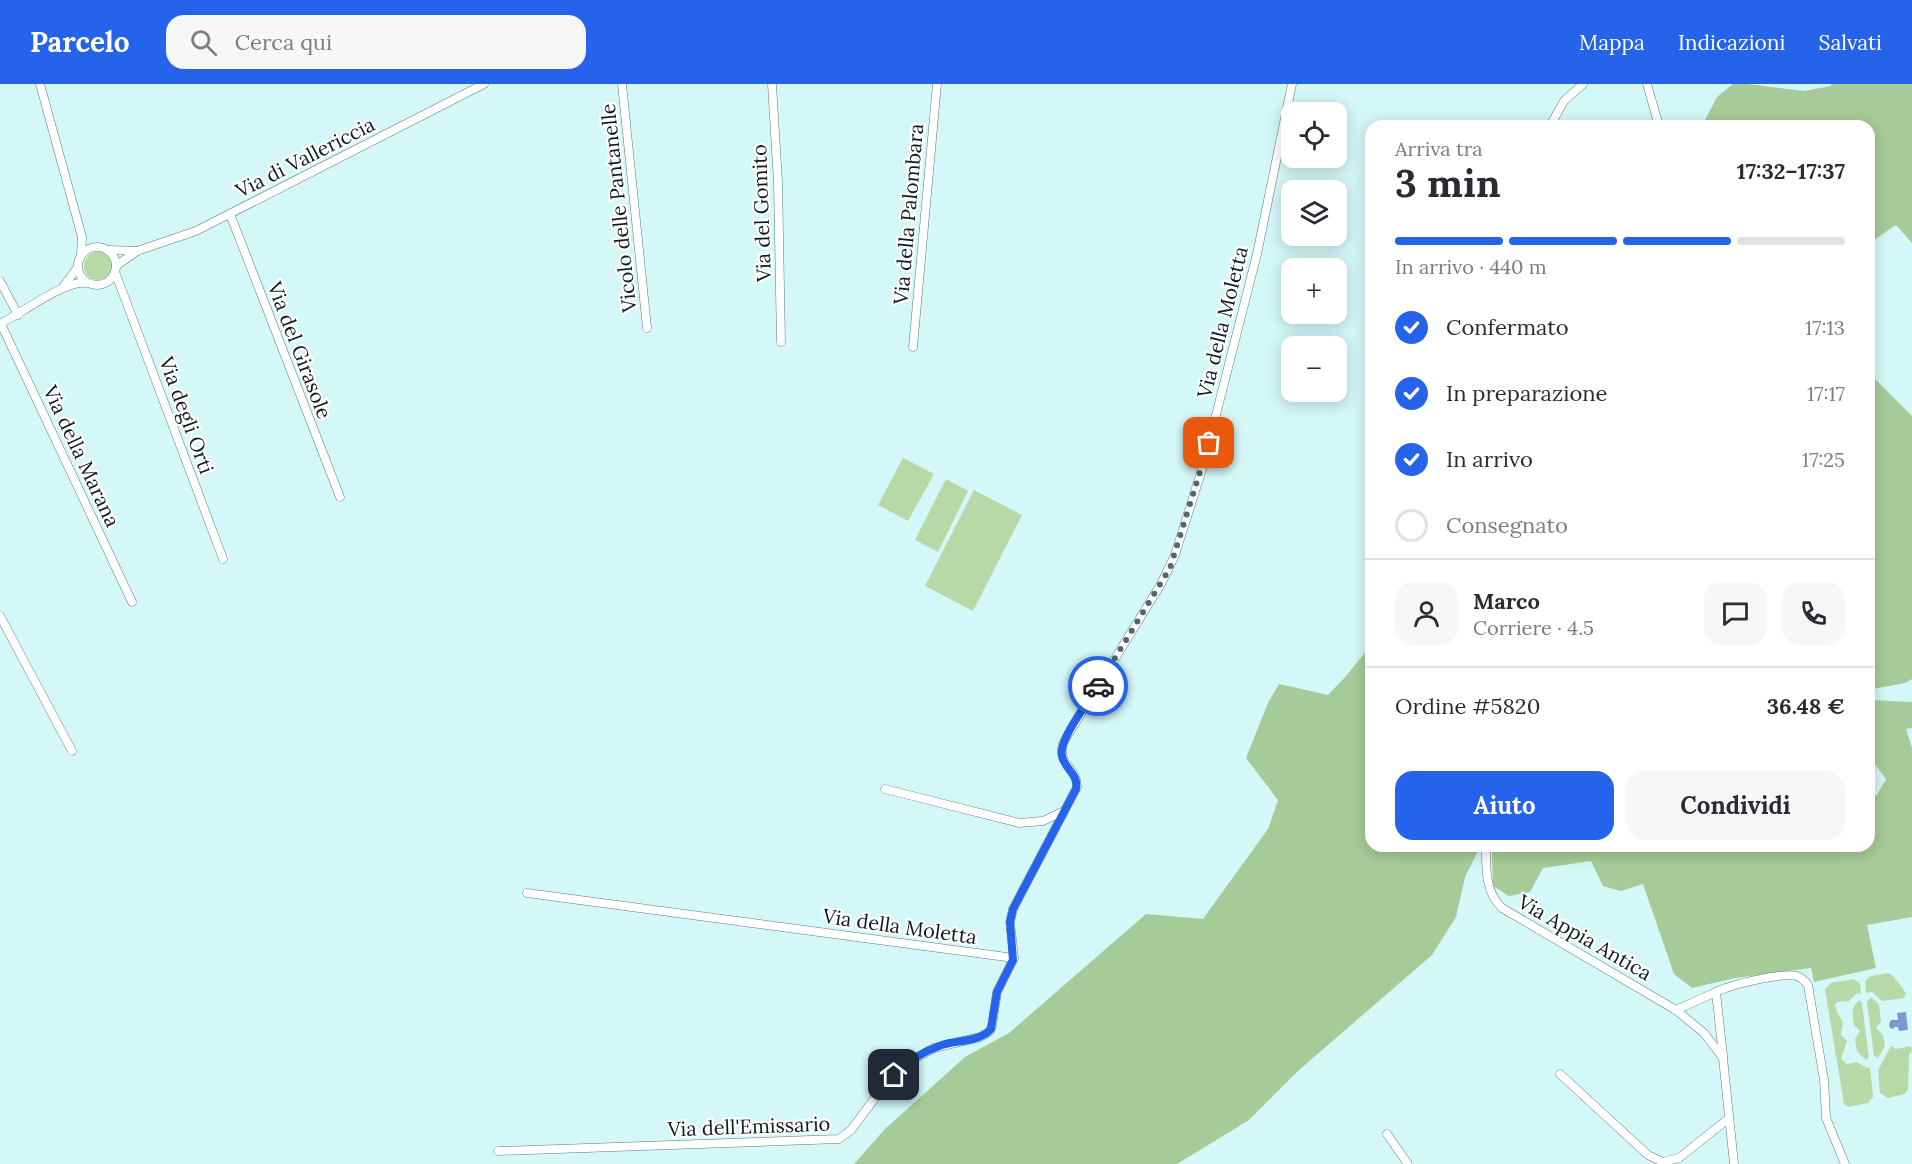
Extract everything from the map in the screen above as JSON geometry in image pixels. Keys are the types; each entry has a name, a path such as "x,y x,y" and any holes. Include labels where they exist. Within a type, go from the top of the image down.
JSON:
{"street":[{"path":"40,84 82,237 79,274 88,283"},
{"name":"Via di Vallericcia","path":"108,250 137,251 196,231 484,84"},
{"name":"Vicolo delle Pantanelle","path":"622,84 647,328"},
{"name":"Via del Gomito","path":"772,84 778,182 781,342"},
{"name":"Via della Palombara","path":"913,346 937,84"},
{"name":"Via della Moletta","path":"527,893 1014,958 1010,922 1012,912 1077,784 1075,776 1063,759 1063,743 1165,578 1175,555 1197,484 1257,254 1292,84"},
{"path":"1553,120 1564,101 1583,84"},
{"path":"1647,84 1657,120"},
{"name":"Via del Girasole","path":"230,214 340,497"},
{"path":"82,237 112,254 116,269 107,282"},
{"path":"81,255 96,246"},
{"name":"Via di Vallericcia","path":"116,269 137,251"},
{"path":"63,287 78,267"},
{"name":"Via degli Orti","path":"116,269 119,285 123,289 223,559"},
{"path":"0,280 18,315"},
{"path":"1,324 63,287 80,282 95,285 107,282 119,285"},
{"name":"Via della Marana","path":"1,324 132,602"},
{"path":"0,616 72,750"},
{"path":"885,789 1017,823 1041,822 1065,810"},
{"name":"Via Appia Antica","path":"1486,852 1488,881 1493,897 1502,908 1676,1010 1702,1031 1723,1058"},
{"name":"Via dell'Emissario","path":"498,1151 839,1140 849,1131 890,1078 909,1062 934,1048 988,1032 993,1025 997,992 1014,958"},
{"path":"1676,1010 1742,983 1790,975 1800,977 1806,982 1824,1080 1826,1119 1845,1164"},
{"path":"1716,992 1734,1164"},
{"path":"1560,1074 1640,1149 1660,1161 1679,1158 1728,1119"},
{"path":"1387,1134 1408,1164"}],"green space":[{"path":"1733,84 1804,91 1831,86 1831,84 1912,84 1912,243 1896,225 1875,239 1875,120 1705,120 1717,97"},
{"path":"98,252 108,256 112,266 108,276 98,280 88,276 84,266 88,256"},
{"path":"1875,379 1912,416 1912,679 1905,683 1875,689"},
{"path":"903,458 934,474 908,521 878,505"},
{"path":"946,479 968,491 938,552 915,540"},
{"path":"974,490 1022,515 973,611 925,586"},
{"path":"1365,652 1365,852 1478,852 1465,877 1456,917 1432,955 1299,1070 1249,1120 1177,1164 854,1164 885,1129 965,1057 1009,1033 1146,914 1203,919 1268,829 1278,800 1246,758 1268,703 1279,684 1328,695"},
{"path":"1875,700 1912,702 1912,728 1906,729 1912,748 1912,917 1867,925 1876,968 1814,982 1811,968 1735,978 1692,988 1674,974 1643,884 1621,891 1603,886 1591,861 1543,868 1530,892 1509,896 1493,886 1493,852 1875,852 1875,796 1886,779 1875,764"},
{"path":"1888,973 1906,993 1904,998 1882,1001 1872,992 1866,993 1865,981 1871,976"},
{"path":"1854,979 1860,983 1861,994 1857,993 1849,1001 1837,1002 1835,1005 1843,1022 1841,1035 1847,1041 1841,1059 1847,1064 1857,1062 1870,1068 1873,1097 1868,1103 1848,1107 1844,1104 1825,989 1831,983"},
{"path":"1871,997 1879,1005 1881,1021 1876,1028 1883,1035 1885,1046 1878,1058 1874,1056 1867,1002"},
{"path":"1860,1000 1869,1057 1866,1060 1857,1051 1855,1039 1860,1031 1854,1025 1853,1011"},
{"path":"1891,1046 1896,1049 1911,1046 1912,1052 1909,1054 1908,1090 1904,1094 1888,1098 1880,1093 1878,1070"}],"water":[{"path":"1906,1012 1908,1030 1899,1031 1898,1027 1890,1028 1891,1020 1898,1020 1897,1013"}],"way so far":[{"path":"1098,686 1170,568 1209,443"}],"route":[{"path":"894,1075 927,1051 945,1044 982,1036 991,1029 997,992 1013,960 1010,922 1013,909 1076,789 1074,774 1063,761 1061,750 1063,743 1098,686"}]}
